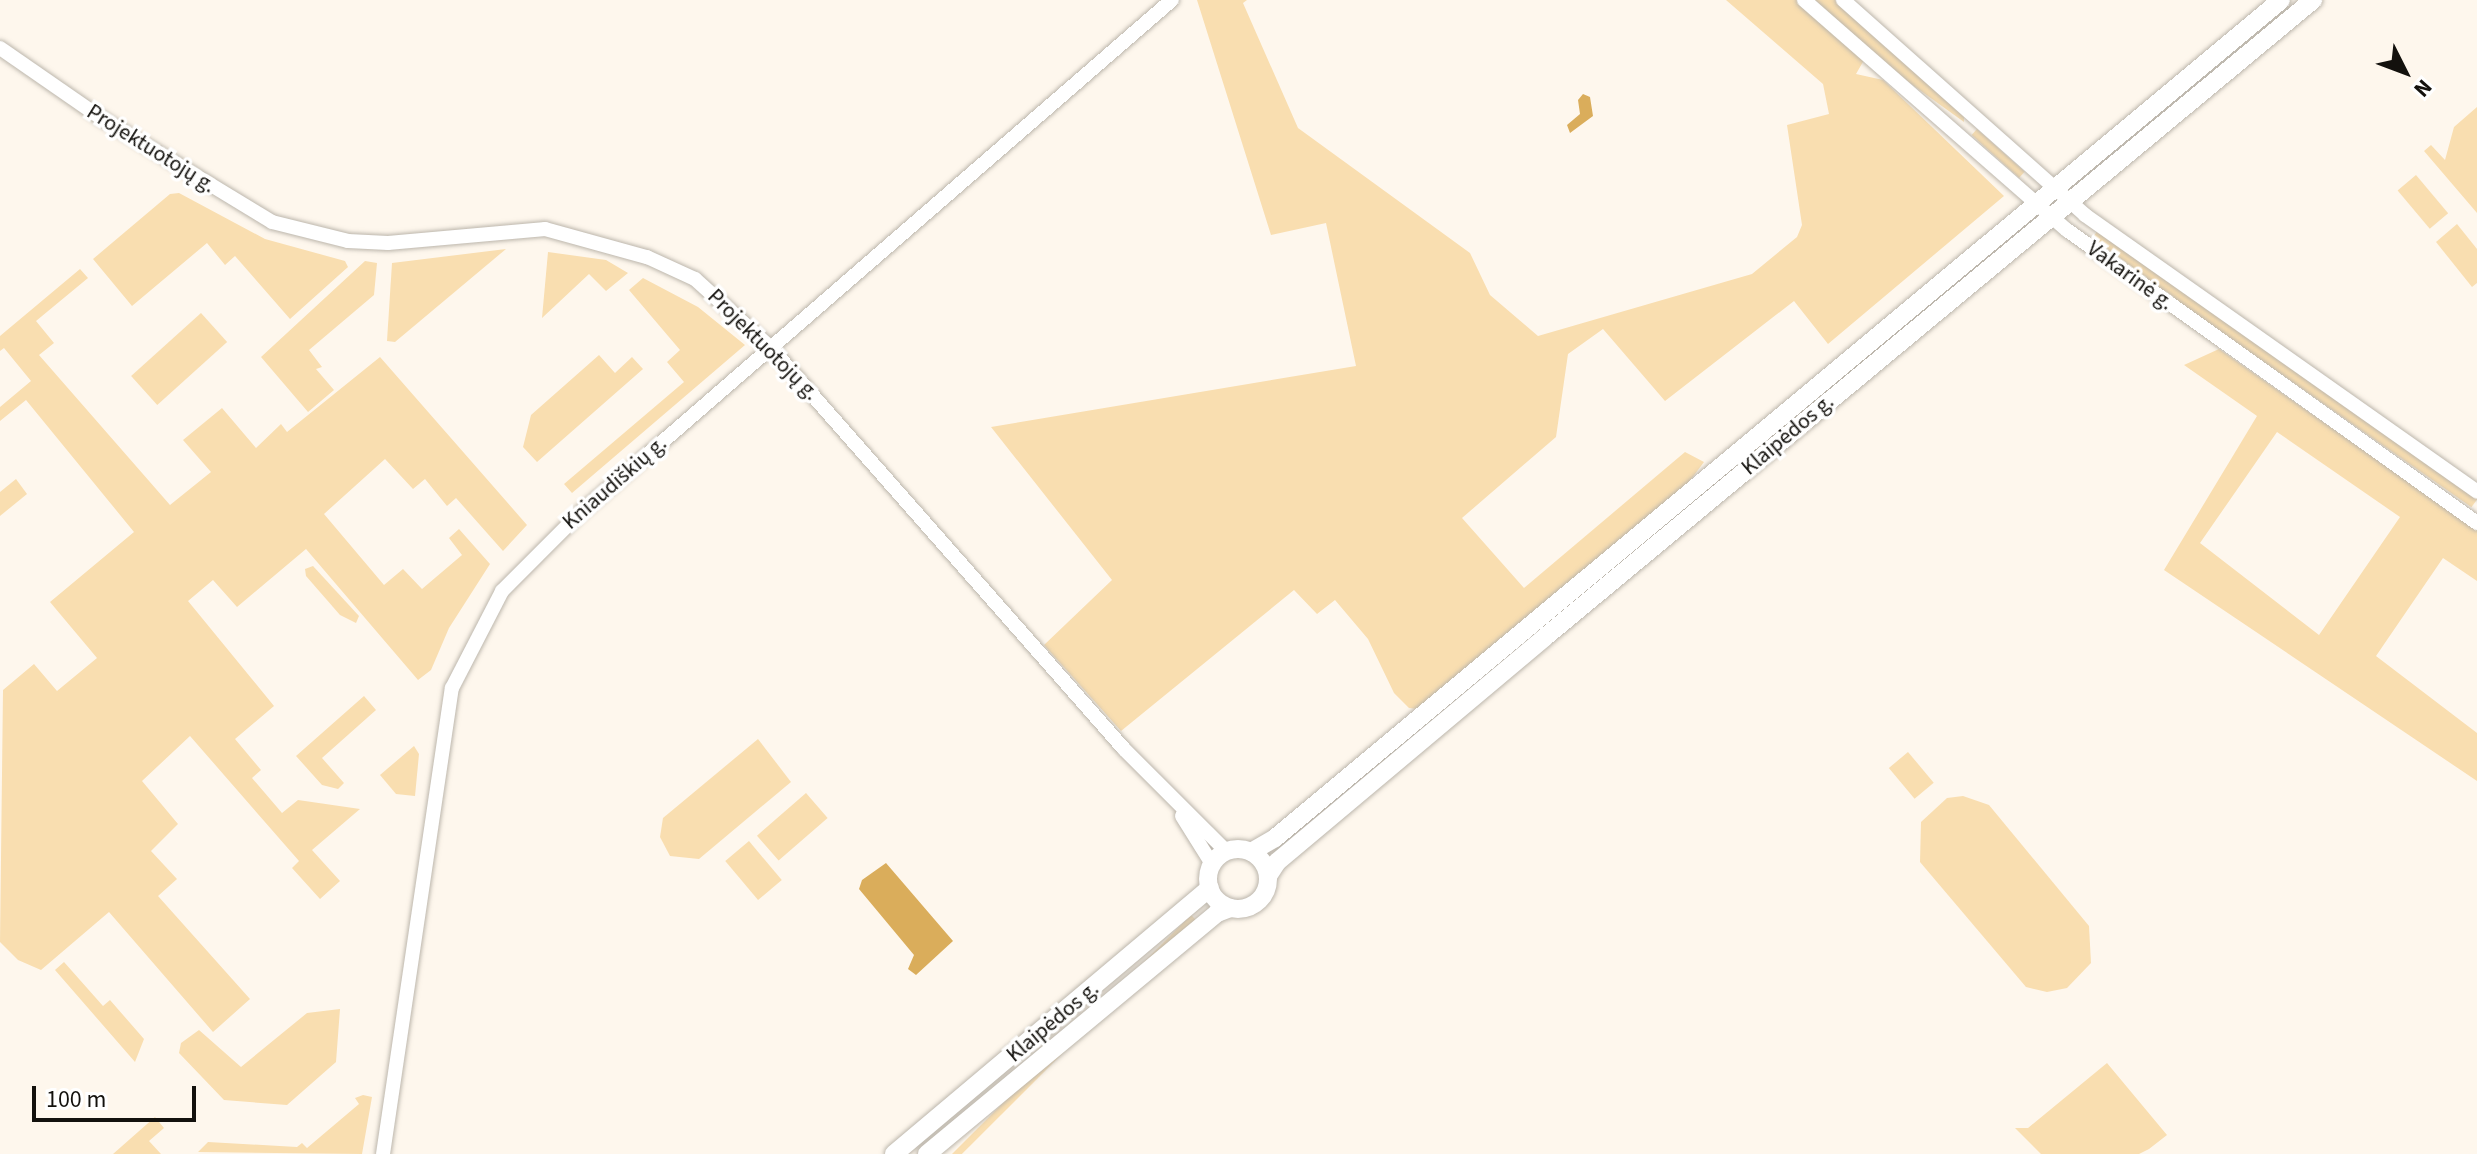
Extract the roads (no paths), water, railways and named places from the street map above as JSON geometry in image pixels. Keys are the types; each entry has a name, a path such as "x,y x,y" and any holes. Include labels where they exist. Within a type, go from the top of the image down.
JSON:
{"highway":[{"name":"Klaipėdos g.","path":"1251,852 1275,838 2281,0"},
{"name":"Klaipėdos g.","path":"927,1154 1204,923 1230,908 1244,908 1260,900 1268,876 1283,857 2313,0"},
{"path":"1709,474 1722,490"},
{"path":"1230,908 1210,888 1219,858 1251,852 1268,876"},
{"name":"Klaipėdos g.","path":"894,1154 1210,888"}],"main road":[{"name":"Kniaudiškių g.","path":"383,1154 433,802 460,669 491,609 526,564 1172,0"},
{"name":"Vakarinė g.","path":"1804,0 2050,217 2477,523"},
{"name":"Vakarinė g.","path":"1843,0 2069,201 2477,492"},
{"name":"Projektuotojų g.","path":"0,48 104,120 272,222 348,241 416,241 514,229 582,236 695,279 771,348 1219,858"},
{"path":"1956,137 1974,117"}]}
